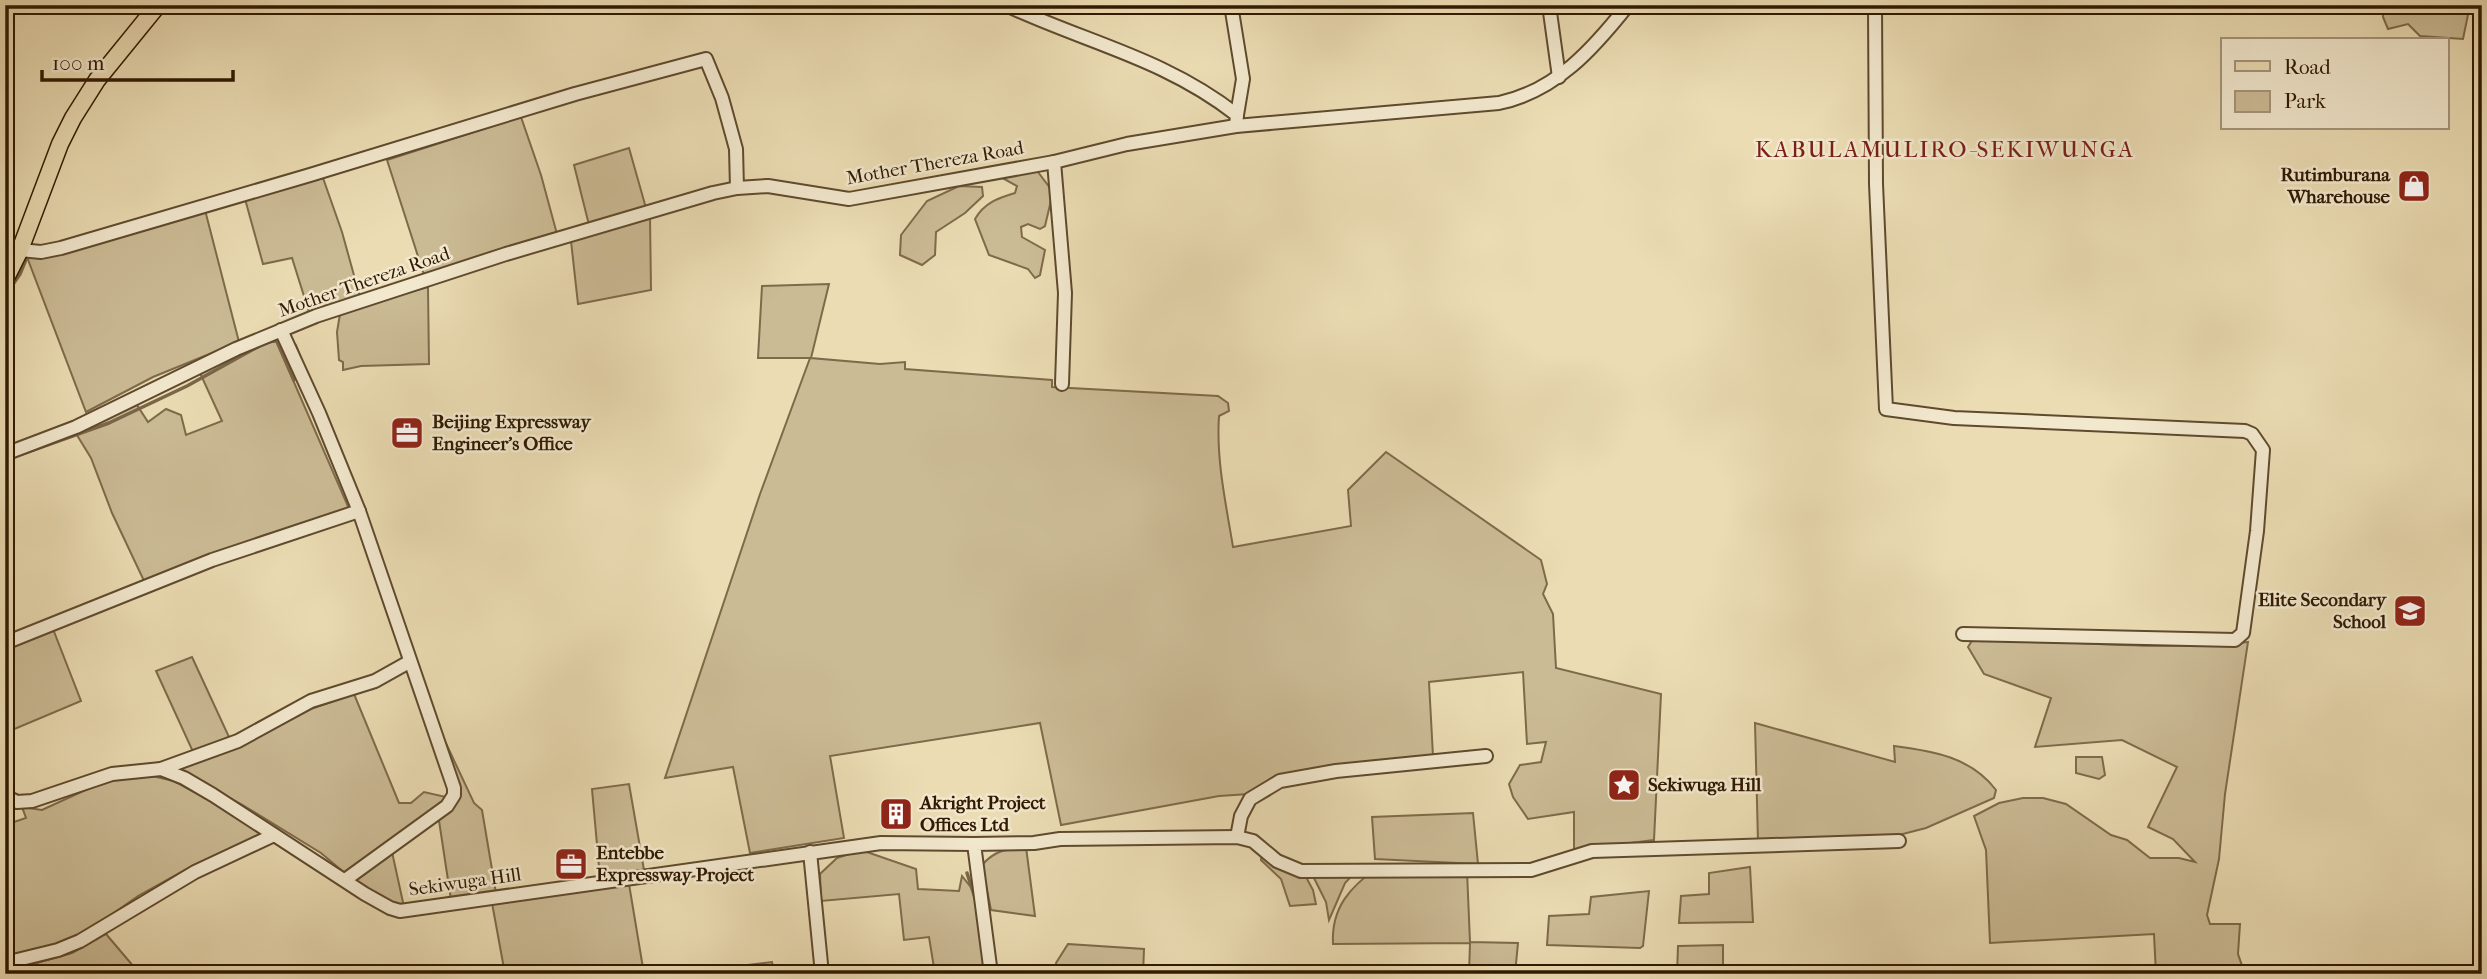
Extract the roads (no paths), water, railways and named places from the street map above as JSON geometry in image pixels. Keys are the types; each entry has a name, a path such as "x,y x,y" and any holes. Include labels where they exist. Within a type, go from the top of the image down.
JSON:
{"main road":[{"path":"5,280 20,250 60,144 73,118 97,80 158,5"}],"street":[{"path":"1006,5 1135,55 1197,86 1237,120"},
{"path":"1231,5 1242,79 1237,120"},
{"path":"1549,5 1559,77"},
{"name":"Mother Thereza Road","path":"5,454 87,422 225,355 316,316 506,254 713,192 737,188 791,188 849,199 1054,162 1237,120 1499,103 1533,93 1559,77 1592,48 1628,5"},
{"path":"1875,5 1876,184 1886,409 1954,418 2245,431 2252,434 2263,450 2257,531 2243,632 2235,640 1963,634"},
{"path":"20,250 41,252 61,248 310,176 575,94 706,60 726,110 736,149 737,188"},
{"path":"1054,162 1065,292 1062,384"},
{"path":"281,330 359,511 454,788 454,795 447,806 345,880"},
{"path":"5,643 212,560 359,511"},
{"path":"161,769 238,741 310,701 375,681 409,662"},
{"path":"1486,756 1324,773 1280,781 1250,799 1241,816 1237,837 1253,841 1277,861 1301,871 1531,870 1592,851 1899,841"},
{"name":"Sekiwuga Hill","path":"5,796 17,802 32,801 112,774 161,769 213,794 345,880 390,908 400,911 889,842 1034,844 1060,839 1237,837"},
{"path":"5,963 68,947 205,866 274,835"},
{"path":"974,844 991,974"},
{"path":"810,852 822,974"}],"waterway":[{"path":"5,296 20,274 27,257"},
{"path":"270,341 277,341 294,380"},
{"path":"5,460 109,423 187,386 263,344"},
{"path":"295,345 299,355"},
{"path":"967,873 976,901"}],"place":[{"name":"Rutimburana Wharehouse","path":"2414,186"},
{"name":"Beijing Expressway Engineer's Office","path":"407,433"},
{"name":"Elite Secondary School","path":"2410,611"},
{"name":"Sekiwuga Hill","path":"1624,785"},
{"name":"Akright Project Offices Ltd","path":"896,814"},
{"name":"Entebbe Expressway Project","path":"571,864"}],"district":[{"name":"KABULAMULIRO-SEKIWUNGA","path":"1945,149"}]}
